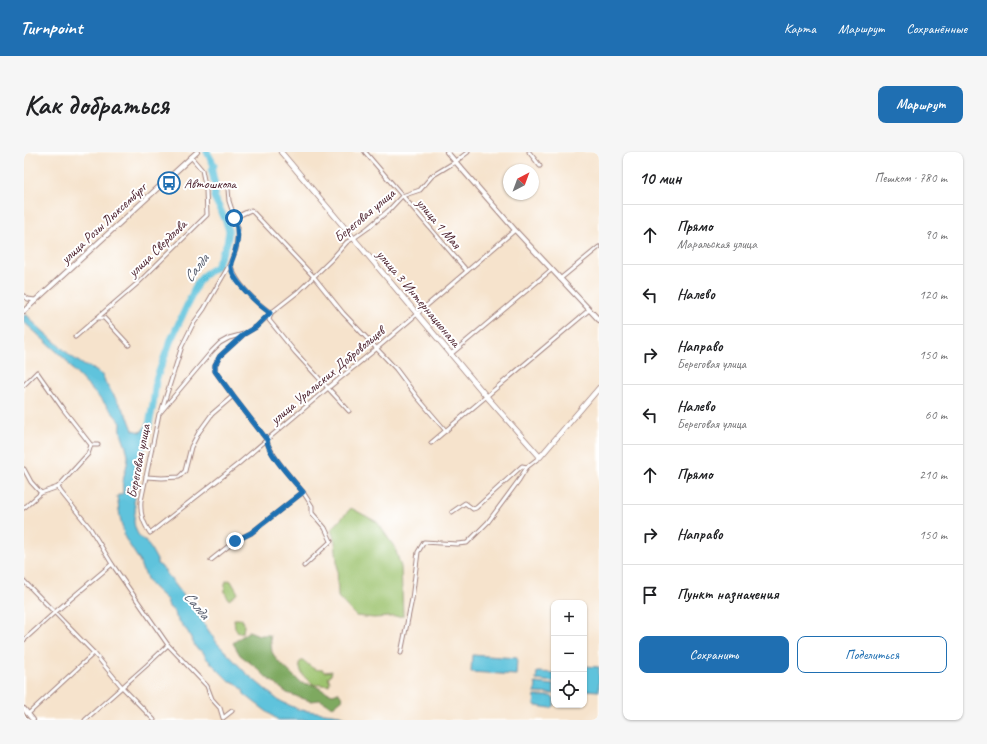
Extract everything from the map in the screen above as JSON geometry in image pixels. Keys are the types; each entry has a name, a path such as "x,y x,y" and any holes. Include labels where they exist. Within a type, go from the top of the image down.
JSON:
{"main road":[{"name":"улица 3 Интернационала","path":"281,152 418,313 487,397 540,457"},
{"path":"540,457 599,388"}],"street":[{"name":"улица Розы Люксембург","path":"24,311 197,152"},
{"name":"улица 1 Мая","path":"365,152 467,271"},
{"path":"447,152 514,230 599,320"},
{"name":"Береговая улица","path":"303,492 267,445 267,440 215,371 215,365 220,356 244,334 256,327 270,313 299,291 347,242 389,210 402,196 420,190 432,176 468,152"},
{"path":"529,152 540,166"},
{"name":"улица Свердлова","path":"75,337 139,282 207,215 206,190 202,170 191,157"},
{"path":"162,411 182,346 193,324 204,309 230,264 236,249 238,228 229,201 228,189"},
{"path":"234,218 251,210 314,276 343,313 396,369 417,397 446,431"},
{"name":"улица Уральских Добровольцев","path":"150,533 237,465 376,349 514,230"},
{"path":"560,279 599,247"},
{"path":"230,264 234,275 239,282 257,303 270,313 269,320 295,352 349,411"},
{"path":"451,354 551,270"},
{"path":"24,296 28,299 35,300"},
{"path":"430,443 487,397 589,310"},
{"path":"98,318 104,318 129,345"},
{"name":"Береговая улица","path":"150,533 143,522 140,512 159,414 198,366 220,343 229,338 244,334"},
{"path":"24,385 38,372 63,409 91,445"},
{"path":"146,477 179,477 185,471 191,447 199,432 212,414 233,396"},
{"path":"91,445 98,445"},
{"path":"24,508 42,493 58,487 88,454 91,445"},
{"path":"401,653 412,599 418,552 424,542 457,544 467,542 488,522 527,467 540,457"},
{"path":"452,512 465,503 472,509 476,508 522,466 527,467"},
{"path":"24,469 31,482 42,493"},
{"path":"58,487 90,528 112,564 168,644 206,686 212,699 220,708 222,719 232,711"},
{"path":"210,560 235,541 251,533 303,492 312,506 312,513 325,528 331,541 304,566"},
{"path":"24,640 112,564"},
{"path":"24,581 94,653 122,687 154,720"},
{"path":"85,720 168,644"},
{"path":"28,714 94,653"},
{"path":"24,709 33,720"}],"green space":[{"path":"351,508 377,522 395,548 401,567 403,616 374,618 356,616 338,597 337,561 335,542 331,530"},
{"path":"229,580 238,593 229,600 225,589 225,584 226,581"},
{"path":"234,619 242,619 244,626 243,632 238,633 235,628"},
{"path":"249,631 259,635 270,635 272,652 277,660 301,683 314,685 333,694 338,692 343,699 333,707 320,700 310,701 287,693 240,655 233,643"},
{"path":"304,661 314,669 323,670 324,672 332,671 331,675 328,677 330,682 329,685 315,685 308,681 301,670 299,663"}],"water":[{"path":"26,314 72,357 85,366 89,366 103,376 106,384 128,417 133,430 141,432 145,427 150,431 146,447 140,458 134,503 135,528 144,541 147,542 157,560 157,564 161,566 194,609 217,643 247,674 278,700 300,710 340,715 352,720 278,720 244,694 243,690 236,683 230,682 207,659 203,652 196,648 188,632 176,617 175,612 169,607 167,600 152,586 147,579 139,560 125,538 117,496 123,493 123,482 128,460 121,432 121,423 73,370 66,360 24,322 24,316"},
{"path":"472,655 517,658 516,675 471,672"},
{"path":"587,666 599,667 599,691 587,690"},
{"path":"537,672 551,673 551,682 536,680"},
{"path":"535,683 551,685 551,694 534,693 536,686"},
{"path":"535,696 551,696 551,708 534,705"}],"waterway":[{"name":"Салда","path":"144,438 148,429 153,405 156,380 170,342 198,282 205,274 216,267 227,243 229,231 214,197 215,185 212,171 214,165 207,152"}],"place":[{"name":"Автошкола","path":"169,183"}],"route":[{"path":"234,218 238,228 236,249 230,264 234,275 257,303 270,313 256,327 244,334 220,356 215,365 215,371 267,440 267,445 283,468 303,492 251,533 235,541"}]}
